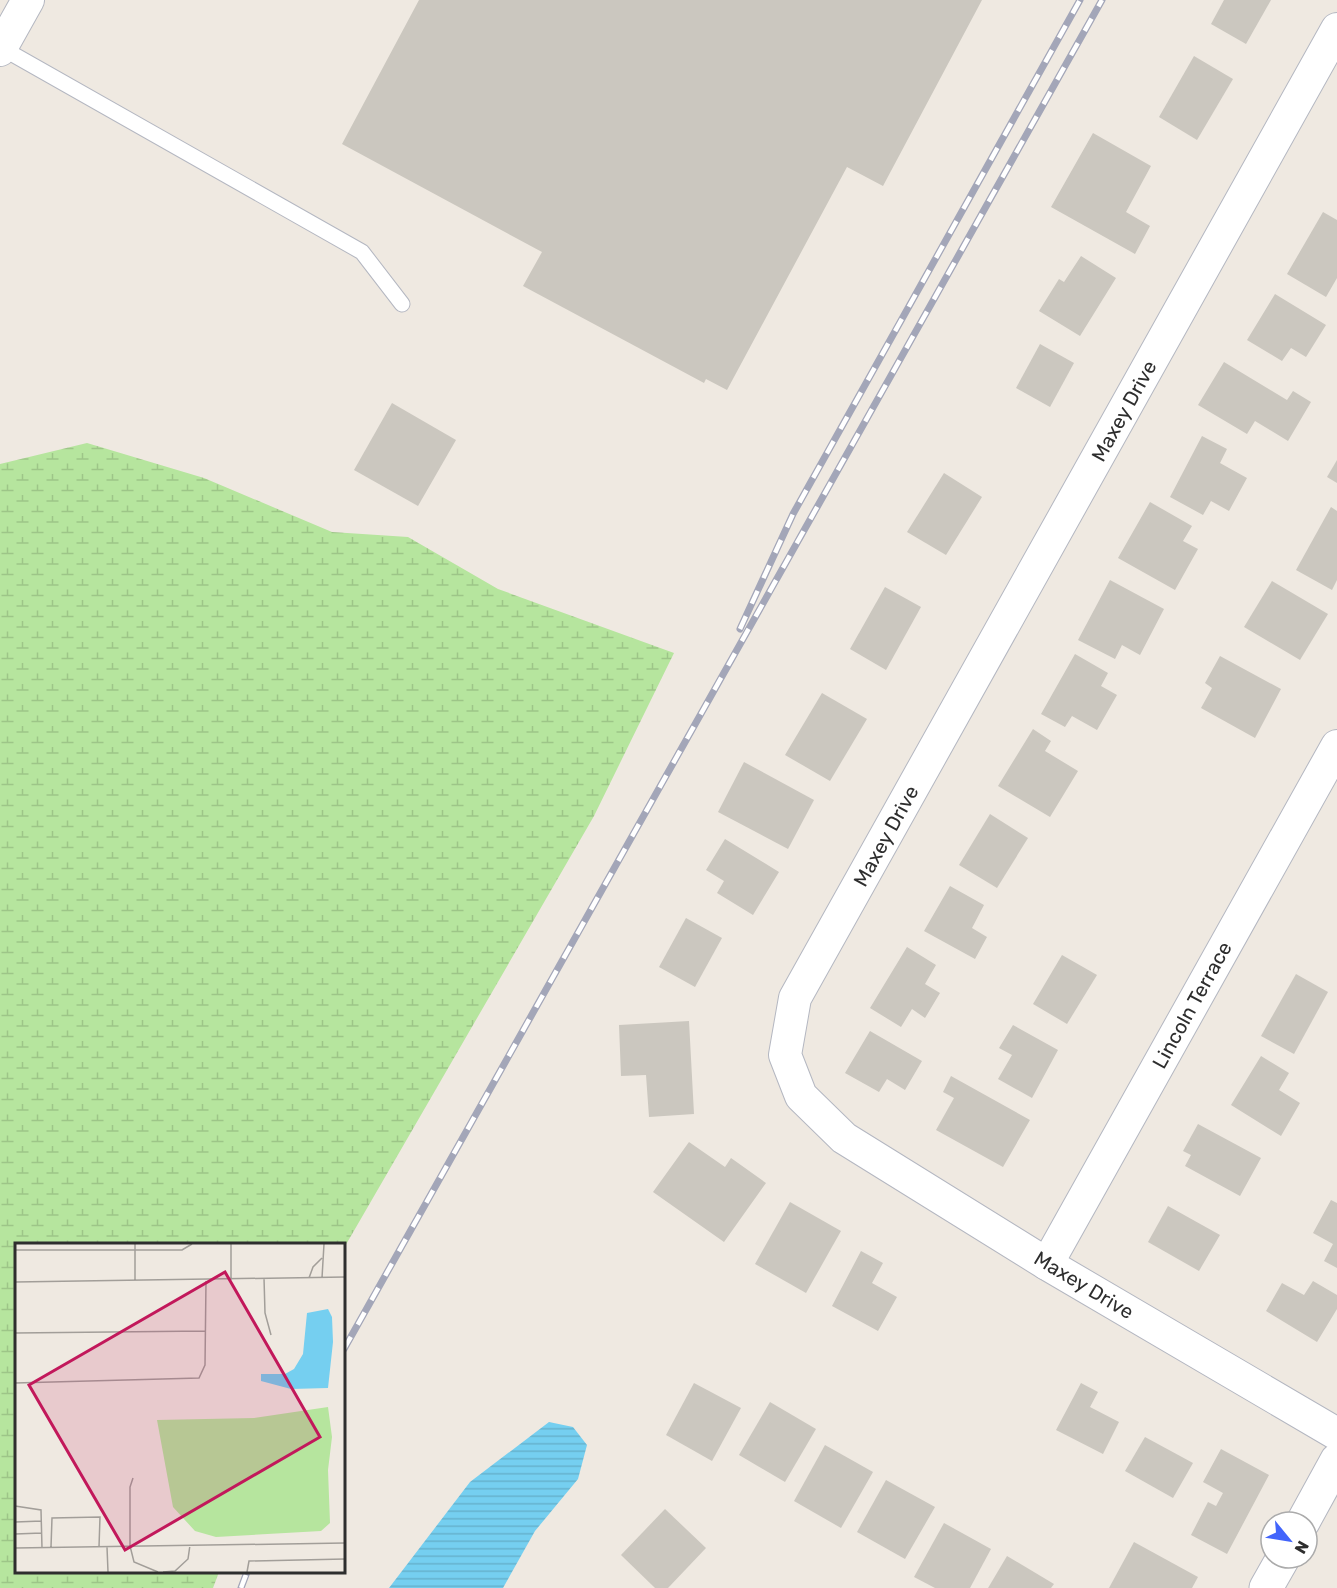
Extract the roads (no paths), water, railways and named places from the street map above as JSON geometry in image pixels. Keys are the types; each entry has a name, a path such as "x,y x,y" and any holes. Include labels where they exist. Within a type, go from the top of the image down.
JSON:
{"street":[{"path":"0,48 28,0"},
{"name":"Maxey Drive","path":"1337,29 795,998 785,1055 801,1096 844,1138 1047,1264 1337,1434"},
{"name":"Lincoln Terrace","path":"1047,1264 1337,746"},
{"path":"1310,1510 1337,1461"},
{"path":"1266,1588 1276,1570"}],"lane":[{"path":"0,48 362,252 402,304"}],"water":[{"path":"549,1422 573,1427 587,1445 578,1479 535,1531 503,1588 389,1588 470,1482"}],"railway":[{"path":"740,629 793,514 1080,0"},
{"path":"345,1347 1102,0"},
{"path":"241,1588 247,1573"}]}
